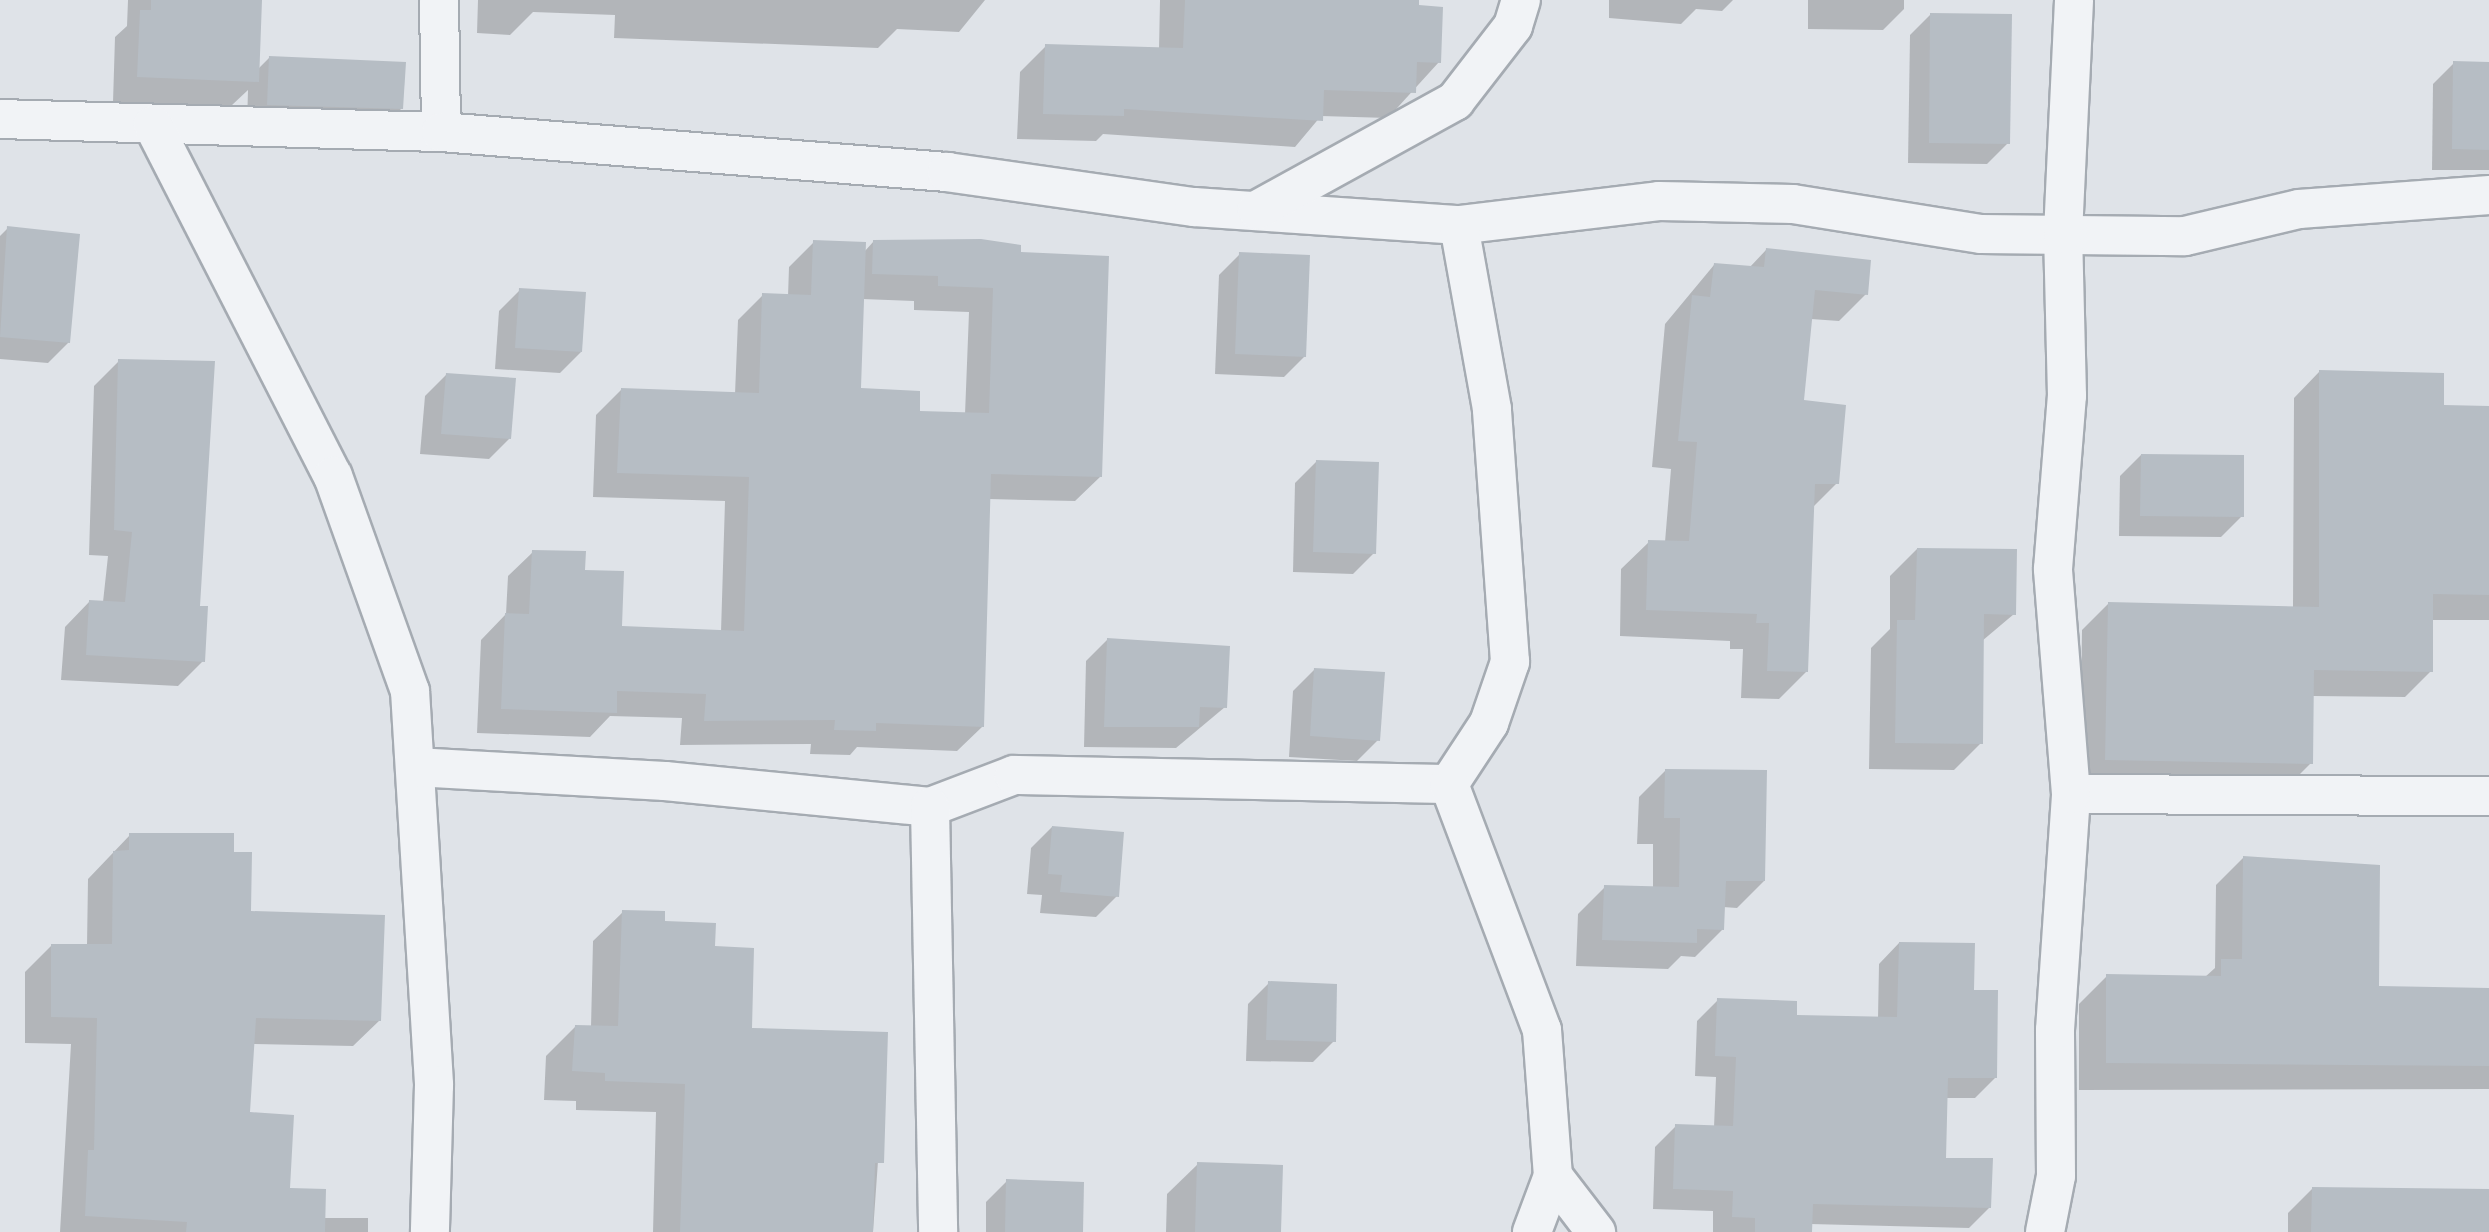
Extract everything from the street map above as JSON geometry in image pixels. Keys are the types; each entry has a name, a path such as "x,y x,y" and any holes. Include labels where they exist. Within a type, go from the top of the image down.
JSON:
{"street":[{"path":"439,0 441,132"},
{"path":"1257,210 1455,101 1513,26 1521,0"},
{"path":"2045,1232 2056,1176 2055,1030 2071,794 2053,569 2067,396 2063,234 2074,0"},
{"path":"0,119 441,132 947,172 1194,207 1459,225 1660,201 1793,204 1981,234 2185,236 2299,209 2489,195"},
{"path":"152,125 333,476 410,691 434,1084 429,1232"},
{"path":"1449,784 1489,723 1510,662 1492,409 1459,225"},
{"path":"415,767 665,781 930,807 1014,775 1449,784"},
{"path":"1449,784 1542,1030 1553,1176 1532,1232"},
{"path":"2071,794 2489,796"},
{"path":"930,807 938,1232"},
{"path":"1553,1176 1596,1232"}],"building":[{"path":"151,0 262,0 259,82 137,77 140,10 151,10"},
{"path":"1185,0 1419,0 1419,5 1443,7 1441,63 1417,62 1416,93 1324,90 1323,121 1124,109 1124,116 1043,114 1045,44 1183,48"},
{"path":"1930,13 2012,14 2010,144 1929,143"},
{"path":"269,56 406,62 403,109 267,105"},
{"path":"2453,61 2489,62 2489,150 2452,149"},
{"path":"7,226 80,234 70,343 0,337"},
{"path":"981,239 1021,245 1021,252 1109,256 1102,477 991,474 984,727 876,723 876,731 834,730 835,720 704,721 706,694 617,691 617,713 501,709 505,613 529,614 532,550 586,551 585,570 624,571 622,626 744,631 749,477 617,473 621,388 759,393 762,293 811,295 813,240 866,242 861,388 920,391 920,411 989,413 993,288 938,286 938,276 872,274 873,240"},
{"path":"1766,248 1871,260 1868,295 1815,290 1804,400 1846,405 1839,484 1815,484 1808,672 1767,671 1769,623 1756,623 1757,614 1646,610 1648,540 1689,541 1697,442 1678,441 1692,295 1710,297 1714,263 1764,267"},
{"path":"1239,252 1310,255 1306,357 1235,354"},
{"path":"519,288 586,292 582,352 515,348"},
{"path":"118,359 215,361 200,606 208,606 205,662 86,655 89,600 125,602 132,532 114,530"},
{"path":"2319,370 2444,373 2444,405 2489,406 2489,595 2433,594 2433,672 2314,670 2313,764 2105,760 2108,602 2319,607"},
{"path":"446,373 516,378 511,439 441,434"},
{"path":"2141,454 2244,455 2244,517 2140,516"},
{"path":"1316,460 1379,462 1376,554 1313,552"},
{"path":"1917,548 2017,549 2016,615 1984,614 1983,744 1895,743 1897,620 1915,620"},
{"path":"1107,638 1230,646 1227,708 1200,707 1199,727 1104,727"},
{"path":"1314,668 1385,672 1380,741 1310,736"},
{"path":"1665,769 1767,770 1765,881 1726,881 1724,930 1697,929 1697,943 1602,940 1604,885 1679,887 1680,818 1664,818"},
{"path":"1052,826 1124,832 1119,897 1060,892 1062,875 1048,874"},
{"path":"129,833 234,833 234,852 252,852 251,911 385,915 381,1021 256,1018 250,1112 294,1115 290,1188 326,1189 325,1232 186,1232 187,1222 85,1216 88,1150 94,1150 97,1018 51,1017 51,944 112,944 113,851 129,850"},
{"path":"2243,856 2380,865 2379,986 2489,988 2489,1066 2106,1063 2106,974 2221,976 2221,959 2242,959"},
{"path":"622,910 665,911 665,921 716,923 715,946 754,948 752,1028 888,1032 884,1163 875,1163 873,1232 680,1232 685,1084 605,1081 605,1073 572,1071 575,1025 618,1026"},
{"path":"1899,942 1975,943 1974,990 1998,990 1997,1078 1948,1078 1946,1158 1993,1158 1991,1208 1813,1204 1812,1232 1755,1232 1755,1218 1732,1217 1733,1191 1673,1189 1675,1124 1733,1126 1736,1057 1715,1056 1717,998 1797,1001 1797,1015 1897,1017"},
{"path":"1268,981 1337,984 1336,1042 1266,1040"},
{"path":"1197,1162 1283,1165 1281,1232 1195,1232"},
{"path":"1006,1179 1084,1182 1083,1232 1005,1232"},
{"path":"2312,1187 2489,1189 2489,1232 2311,1232"}]}
